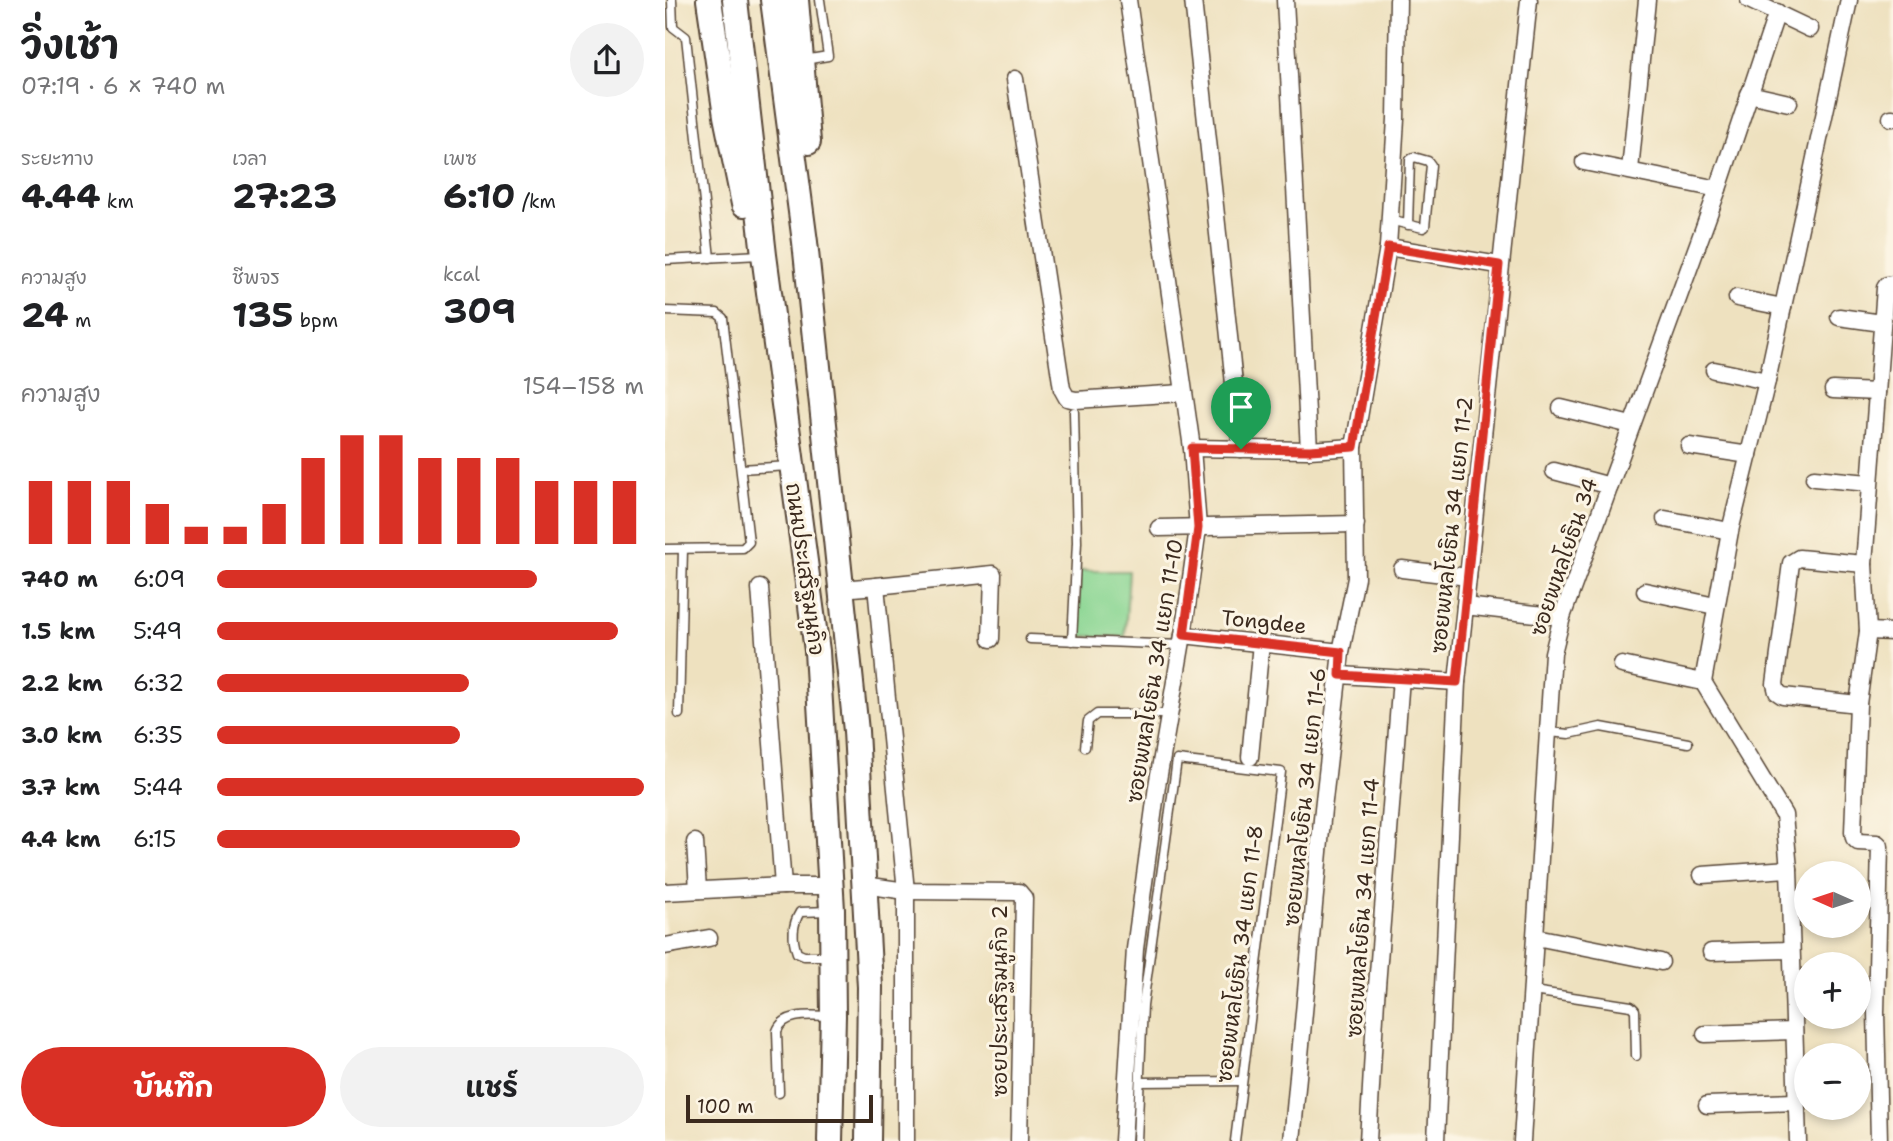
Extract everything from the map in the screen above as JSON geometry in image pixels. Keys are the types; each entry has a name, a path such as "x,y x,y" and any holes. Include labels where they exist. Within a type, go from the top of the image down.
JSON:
{"main road":[{"path":"709,0 726,116 746,218 754,238 764,252"},
{"path":"796,0 813,201 805,243"},
{"name":"ถนนประเสริฐมนูกิจ","path":"736,10 764,252 817,651 832,910 830,1141"},
{"name":"ถนนประเสริฐมนูกิจ","path":"775,10 805,243 856,731 870,987 867,1141"}],"street":[{"name":"ซอยพหลโยธิน 34 แยก 11-10","path":"1123,1141 1135,949 1168,714 1198,528 1192,448 1182,393 1128,0"},
{"path":"1193,0 1241,449"},
{"path":"1285,0 1310,450"},
{"name":"ซอยพหลโยธิน 34 แยก 11-6","path":"1292,1141 1323,809 1341,652 1356,578 1354,447 1388,247 1396,119 1398,0"},
{"name":"ซอยพหลโยธิน 34 แยก 11-2","path":"1436,1141 1457,682 1529,0"},
{"path":"1630,170 1647,0"},
{"path":"1749,0 1810,29"},
{"path":"1794,1043 1789,869 1784,816 1703,681 1730,531 1767,381 1849,0"},
{"name":"ซอยพหลโยธิน 34","path":"1523,1141 1553,653 1562,617 1718,189 1777,12"},
{"path":"1015,79 1062,389 1067,398 1076,400 1182,393"},
{"path":"1749,94 1789,103"},
{"path":"1584,162 1718,189"},
{"path":"1388,247 1499,265"},
{"path":"1879,1141 1877,1012 1880,846 1877,843 1858,842 1854,838 1858,704 1868,631 1864,564 1869,483 1885,288 1893,284"},
{"path":"1737,298 1783,307"},
{"path":"1839,317 1882,323"},
{"path":"1714,370 1767,381"},
{"path":"1833,390 1877,392"},
{"path":"1561,408 1631,425"},
{"path":"1689,446 1749,455"},
{"path":"1192,448 1310,450 1354,447"},
{"path":"1554,471 1610,486"},
{"path":"1814,478 1869,483"},
{"path":"1665,519 1730,531"},
{"path":"1159,528 1356,524"},
{"path":"1858,704 1783,696 1777,692 1775,684 1791,563 1799,558 1864,564"},
{"path":"1402,569 1468,577"},
{"path":"841,589 993,574 992,639"},
{"path":"876,586 906,891 906,1141"},
{"path":"760,588 783,886"},
{"path":"1645,591 1715,606"},
{"path":"1465,606 1562,617"},
{"path":"1868,631 1893,632"},
{"name":"Tongdee","path":"1182,640 1261,643 1341,652"},
{"path":"1250,757 1261,643"},
{"path":"1622,665 1703,681"},
{"path":"1340,675 1457,682"},
{"name":"ซอยพหลโยธิน 34 แยก 11-4","path":"1369,1141 1376,999 1401,678"},
{"path":"695,842 698,890"},
{"path":"1702,875 1789,869"},
{"name":"ซอยประเสริฐมนูกิจ 2","path":"864,885 906,891 1019,892 1024,898 1019,1141"},
{"path":"665,891 831,886"},
{"path":"1536,937 1661,962"},
{"path":"665,946 709,938"},
{"path":"1711,952 1791,950"},
{"path":"1705,1034 1794,1031"},
{"path":"1707,1105 1794,1101"},
{"path":"1797,1120 1798,1141"}],"lane":[{"path":"671,0 669,27 686,37 710,258"},
{"path":"801,61 828,56 820,0"},
{"path":"1389,220 1408,225 1425,227 1431,165 1429,161 1414,157 1410,160 1408,225"},
{"path":"665,260 764,252"},
{"path":"665,311 723,315 749,542 743,548 665,549"},
{"path":"1072,641 1077,542 1074,412"},
{"path":"741,469 792,466"},
{"path":"680,714 683,549"},
{"path":"1030,639 1182,640"},
{"path":"1085,747 1088,721 1097,714 1168,714"},
{"path":"1549,732 1569,734 1601,727 1688,743"},
{"name":"ซอยพหลโยธิน 34 แยก 11-8","path":"1140,1082 1143,1005 1177,760 1281,772 1235,1141"},
{"path":"832,910 800,912 795,919 793,942 797,953 804,956 832,956"},
{"path":"1533,991 1631,1006 1637,1018 1636,1056"},
{"path":"779,1093 779,1025 791,1017 833,1016"},
{"path":"1137,1141 1140,1082 1242,1081"}],"green space":[{"path":"1079,571 1129,571 1125,637 1077,636"}],"route":[{"path":"1388,247 1499,265 1457,682 1340,675 1341,652 1184,635 1198,528 1192,448 1241,449 1310,450 1354,447 1388,247"}]}
